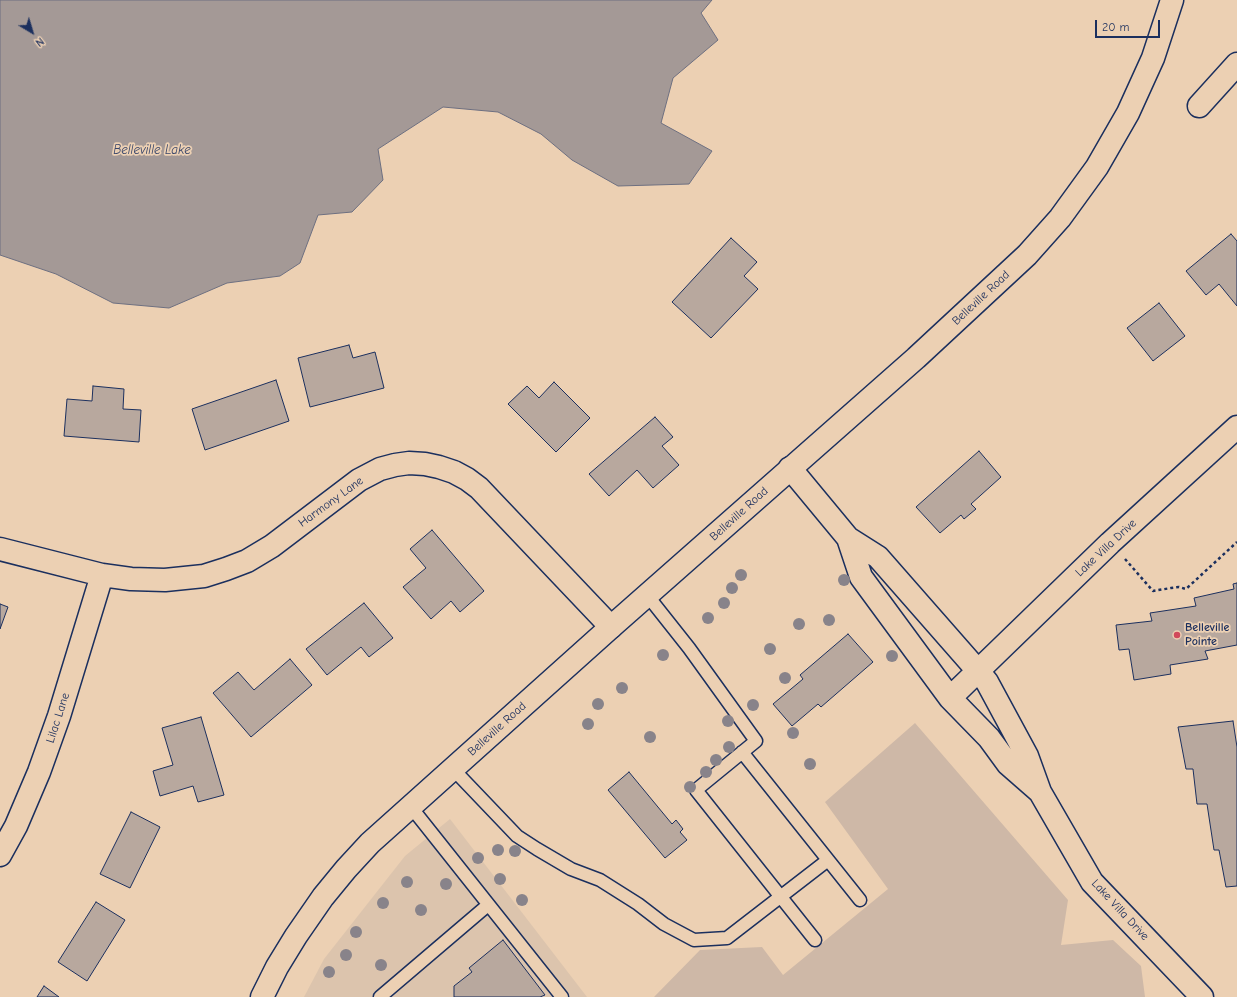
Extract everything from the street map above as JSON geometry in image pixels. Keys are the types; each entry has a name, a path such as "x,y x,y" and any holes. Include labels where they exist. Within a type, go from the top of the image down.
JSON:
{"street":[{"name":"Belleville Road","path":"262,997 277,967 323,897 370,843 647,595 916,358 1027,255 1060,218 1097,167 1128,113 1153,58 1172,0"},
{"path":"1199,106 1237,64"},
{"name":"Lake Villa Drive","path":"950,698 1110,544 1237,427"},
{"name":"Harmony Lane","path":"0,549 102,575 131,579 165,580 204,576 226,570 246,561 272,546 358,480 380,469 395,465 410,463 424,464 454,472 479,488 611,627"},
{"name":"Lake Villa Drive","path":"790,468 848,538 878,557 987,682 1027,756 1040,792 1092,882 1202,997"},
{"name":"Lake Villa Drive","path":"848,538 861,577 950,698 989,738 1008,764 1040,792"},
{"name":"Lilac Lane","path":"0,855 16,826 39,772 59,716 102,575"}],"lane":[{"path":"647,595 689,648 756,741 696,790 815,940"},
{"path":"742,752 860,900"},
{"path":"453,769 517,836 571,869 600,880 638,904 664,924 694,940 727,938 828,860"},
{"path":"411,807 562,997"},
{"path":"380,997 488,905"}],"path":[{"path":"1120,554 1153,591 1179,587 1186,589 1237,542"}],"shaded area":[{"path":"915,723 1068,900 1061,945 1113,940 1141,966 1145,997 654,997 700,950 762,947 783,975 888,889 825,802"},
{"path":"450,819 587,997 304,997 324,959 405,856"}],"water":[{"name":"Belleville Lake","path":"0,0 712,0 701,13 718,40 673,78 661,123 712,151 689,184 618,186 572,160 541,134 498,112 443,107 378,149 383,180 352,212 318,215 300,263 280,276 227,283 169,308 113,303 56,274 0,255"}],"building":[{"path":"1231,234 1237,241 1237,306 1219,284 1206,295 1186,271"},
{"path":"731,238 757,262 744,276 758,289 711,338 672,302"},
{"path":"1159,303 1185,336 1153,361 1127,328"},
{"path":"349,345 353,358 375,352 384,388 310,407 298,358"},
{"path":"276,380 289,421 205,450 192,409"},
{"path":"554,382 590,418 556,452 508,404 527,386 539,398"},
{"path":"93,386 124,389 123,409 141,410 139,442 64,436 67,399 92,401"},
{"path":"655,417 673,437 662,446 679,465 653,488 637,470 609,496 589,474"},
{"path":"979,451 1001,477 971,504 976,509 964,519 961,515 940,533 916,507"},
{"path":"432,530 484,591 460,612 451,601 431,619 403,587 426,568 410,549"},
{"name":"Belleville Pointe","path":"1237,583 1237,645 1205,651 1208,659 1170,665 1171,674 1134,680 1129,649 1119,650 1116,625 1152,621 1150,613 1196,606 1194,598 1234,589 1233,584"},
{"path":"364,603 393,638 369,657 361,647 327,675 306,649"},
{"path":"0,604 8,607 0,629"},
{"path":"848,634 873,662 821,707 818,704 792,726 773,704 803,679 800,675"},
{"path":"290,659 312,685 251,737 213,693 238,672 254,690"},
{"path":"201,717 224,795 198,802 193,786 160,796 153,771 173,765 162,728"},
{"path":"1233,721 1237,747 1237,886 1226,887 1219,850 1214,850 1207,804 1197,804 1193,769 1186,769 1178,727"},
{"path":"629,772 672,824 676,820 683,829 680,832 687,840 665,858 608,790"},
{"path":"131,812 160,827 130,888 100,874"},
{"path":"96,902 125,920 87,981 58,962"},
{"path":"503,940 545,995 540,997 454,997 454,986 472,972 469,968"},
{"path":"44,986 59,997 37,997"}],"place":[{"name":"Belleville Pointe","path":"1177,635"}]}
